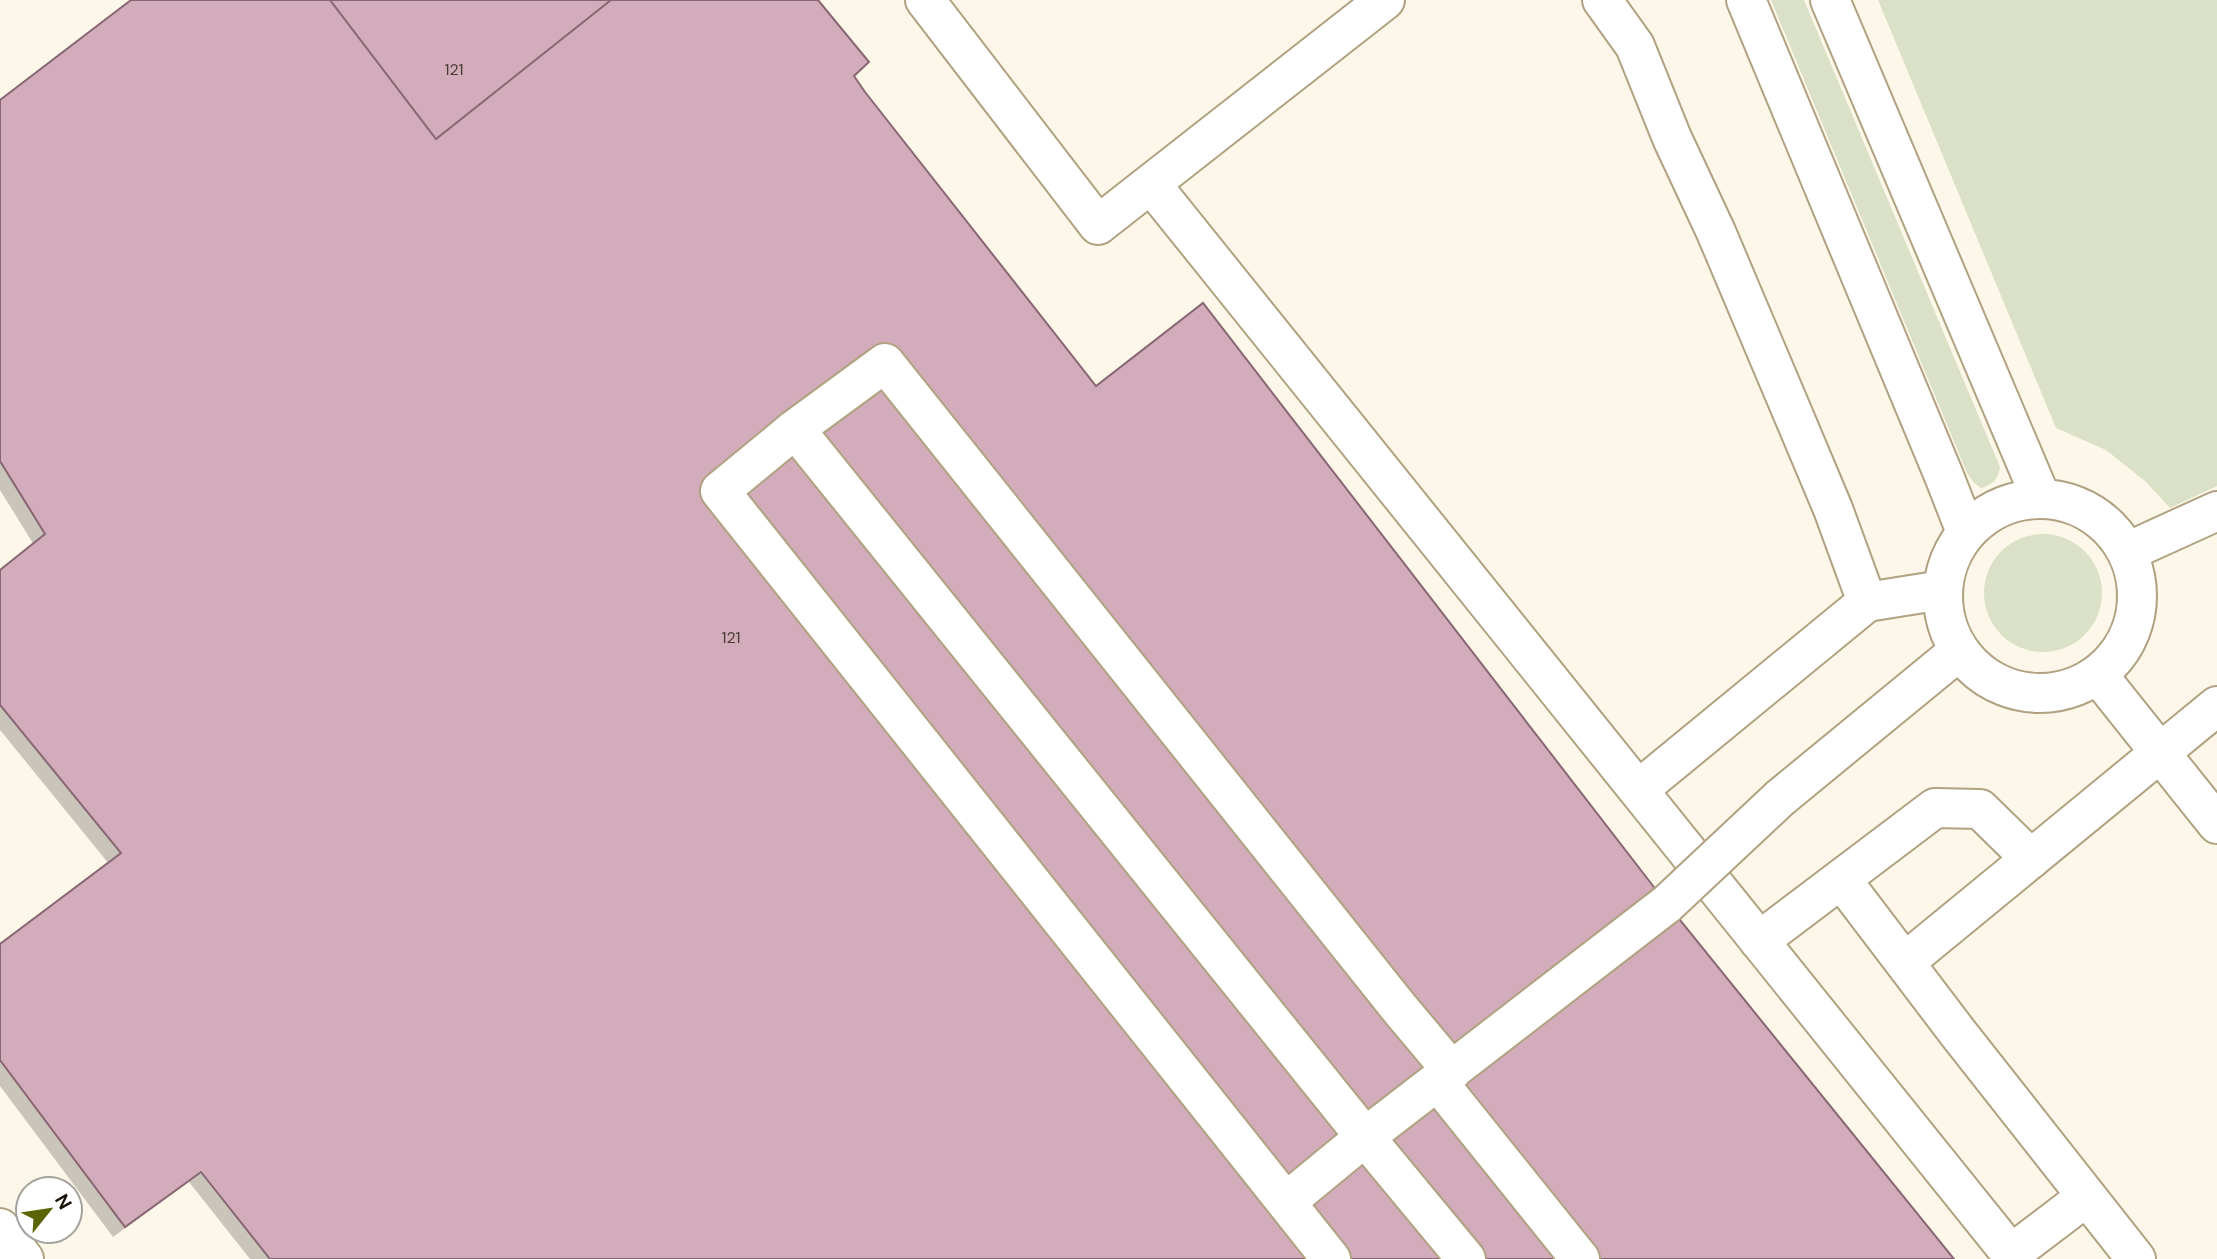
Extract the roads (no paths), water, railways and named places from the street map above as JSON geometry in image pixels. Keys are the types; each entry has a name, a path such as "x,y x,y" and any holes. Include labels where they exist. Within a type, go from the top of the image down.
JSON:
{"lane":[{"path":"929,1 1098,225 1385,0"},
{"path":"1602,0 1635,46 1672,138 1716,232 1798,425 1867,602"},
{"path":"1746,0 1966,532"},
{"path":"1830,0 2041,498"},
{"path":"1151,184 2011,1254 2086,1197"},
{"path":"1331,1259 720,491 796,429 885,363 1400,1009 1445,1076 1580,1259"},
{"path":"796,429 1466,1259"},
{"path":"2041,498 2067,502 2091,513 2112,530 2127,552 2135,578 2136,605 2130,632 2117,656 2098,675 2070,689 2039,694 2008,688 1980,673 1959,651 1945,622 1942,590 1949,559 1966,532 1987,513 2014,502 2041,498"},
{"path":"2127,552 2217,511"},
{"path":"1638,790 1867,602 1942,590"},
{"path":"1286,1202 1365,1137 1667,904 1780,798 1959,651"},
{"path":"2098,675 2217,824"},
{"path":"1905,962 2217,706"},
{"path":"1759,941 1935,808 1980,809 2031,859"},
{"path":"1841,879 2136,1259"},
{"path":"0,1228 24,1259"}]}
